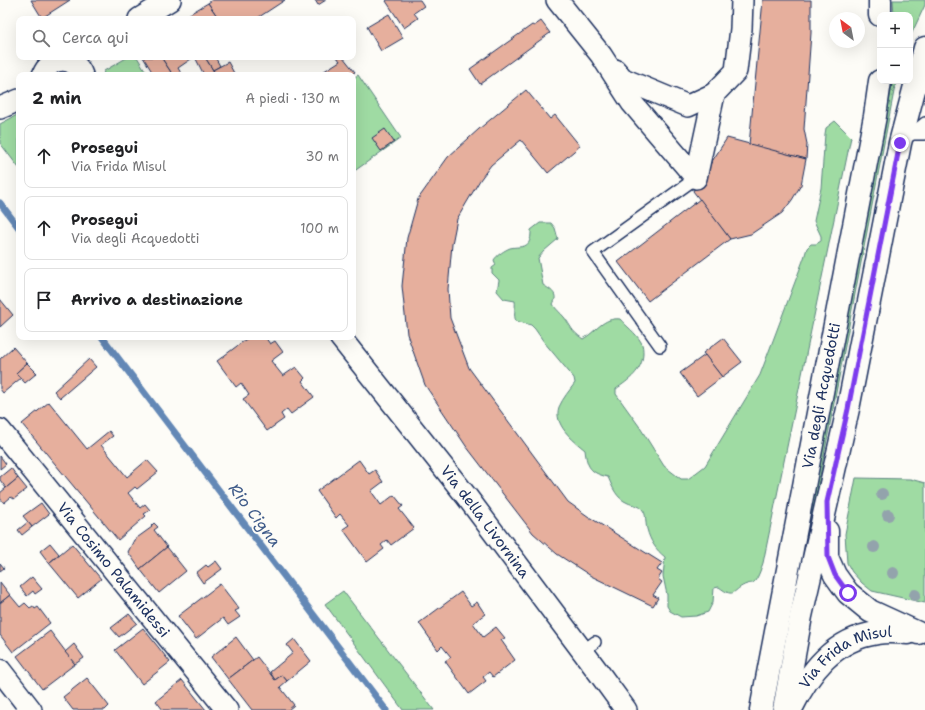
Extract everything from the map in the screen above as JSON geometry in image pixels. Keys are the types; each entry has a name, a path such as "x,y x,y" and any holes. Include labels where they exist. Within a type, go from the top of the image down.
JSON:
{"main road":[{"path":"880,0 880,12"},
{"name":"Via degli Acquedotti","path":"784,710 801,616 848,409 925,48"},
{"name":"Via degli Acquedotti","path":"761,710 875,116 880,84"},
{"name":"Via Frida Misul","path":"827,502 828,557 835,575 848,593 870,611 922,634"},
{"name":"Via Frida Misul","path":"790,710 801,688 812,672 825,658 841,646 861,637 878,633 922,634"}],"street":[{"path":"144,16 170,0"},
{"path":"557,0 601,55 623,79 688,106 714,94 736,71 741,28 742,0"},
{"path":"601,55 632,103 696,178"},
{"path":"44,72 49,64 54,62 78,64"},
{"path":"696,178 714,94"},
{"path":"0,108 16,101"},
{"name":"Via della Livornina","path":"342,340 589,647 626,710"},
{"name":"Via Cosimo Palamidessi","path":"0,430 227,710"},
{"path":"0,670 31,710"}],"lane":[{"path":"906,138 925,123"},
{"path":"906,138 925,134"},
{"path":"660,346 594,252 696,178"}],"green space":[{"path":"893,0 925,0 925,5 913,31 913,12 894,12"},
{"path":"123,60 139,60 146,72 104,72"},
{"path":"358,75 401,138 356,170 356,76"},
{"path":"892,84 895,84 775,710 772,710"},
{"path":"16,116 16,164 0,143 0,124"},
{"path":"835,121 851,137 763,563 758,577 753,583 742,586 731,593 724,591 719,587 714,588 713,602 708,612 696,616 681,617 670,611 667,606 667,595 663,576 665,557 656,548 650,537 644,511 639,507 624,501 615,492 608,477 593,471 590,468 585,450 565,432 561,426 558,414 559,407 575,383 574,378 531,325 516,321 515,301 504,299 497,291 499,280 492,273 492,268 496,265 494,260 510,248 527,245 530,240 531,230 540,223 551,223 555,228 558,239 538,258 543,285 555,295 555,301 553,304 573,331 583,339 609,320 620,319 639,339 643,351 640,365 630,378 616,389 616,394 639,426 664,466 681,479 688,479 705,466 760,375 807,248 811,244 816,244 821,241 821,236 814,221 821,188 826,128"},
{"path":"856,478 910,479 925,483 925,603 872,591 852,572 847,563 845,534"},
{"path":"343,591 434,710 403,710 325,604"}],"building":[{"path":"31,0 70,0 45,16 41,16"},
{"path":"212,0 285,0 261,16 217,16 208,3"},
{"path":"315,0 326,0 318,5"},
{"path":"420,0 424,6 414,13 418,18 404,28 386,1"},
{"path":"763,0 811,0 811,33 804,129 807,144 806,159 749,145"},
{"path":"208,3 217,16 186,16"},
{"path":"389,14 403,38 381,51 367,27"},
{"path":"541,21 550,33 480,84 470,69 532,25 534,26"},
{"path":"145,60 163,60 171,72 152,72"},
{"path":"163,60 190,60 178,68 180,72 171,72"},
{"path":"196,60 207,60 214,72 202,72"},
{"path":"207,60 217,60 220,66 213,70"},
{"path":"339,60 345,60 355,72 323,72 340,61"},
{"path":"228,62 233,72 214,72 213,70"},
{"path":"526,90 550,119 555,115 580,146 548,173 521,140 491,165 480,180 457,219 452,244 448,289 450,318 469,368 568,502 662,563 657,570 662,573 658,579 662,582 653,595 658,598 653,606 591,576 557,554 533,533 466,446 425,385 407,334 402,286 407,238 418,199 448,157"},
{"path":"385,129 394,142 381,151 372,138"},
{"path":"727,138 806,159 801,185 782,213 751,234 730,239 693,191"},
{"path":"700,199 730,239 648,301 618,262"},
{"path":"0,299 13,315 0,327"},
{"path":"723,338 742,362 722,377 703,353"},
{"path":"245,340 267,340 270,344 275,341 283,352 271,361 283,376 296,367 305,378 302,381 314,397 291,414 287,409 281,414 284,419 267,431 243,399 249,395 241,383 236,387 217,361"},
{"path":"13,347 27,363 16,373 21,378 3,393 0,389 0,359"},
{"path":"705,355 722,377 697,396 680,373"},
{"path":"89,359 96,367 60,398 54,391"},
{"path":"27,363 37,373 25,383 16,373"},
{"path":"49,402 87,449 109,431 113,436 101,445 127,477 147,460 158,472 137,489 135,487 128,493 140,508 145,504 150,510 144,514 146,516 118,540 22,424"},
{"path":"0,456 6,464 0,469"},
{"path":"359,460 369,474 375,470 383,482 371,491 381,505 394,495 403,506 399,509 414,528 391,545 387,540 381,545 384,549 367,562 343,529 349,525 340,514 336,518 317,491"},
{"path":"11,468 18,478 6,488 0,480 0,477"},
{"path":"18,478 27,489 14,499 11,497 4,503 0,498 0,493"},
{"path":"41,503 49,514 32,527 23,516"},
{"path":"28,522 32,527 22,535 18,530"},
{"path":"154,523 158,527 154,530 167,547 140,569 128,552 134,540 152,527 151,526"},
{"path":"50,543 59,554 49,563 40,551"},
{"path":"72,544 101,579 78,598 49,563"},
{"path":"167,547 186,571 159,593 140,569"},
{"path":"216,561 222,569 203,583 196,573 206,565 208,567"},
{"path":"0,563 4,568 0,571"},
{"path":"32,577 42,589 35,594 33,591 27,596 20,587"},
{"path":"0,582 10,595 0,603"},
{"path":"220,584 239,609 235,611 240,617 228,625 223,618 196,639 178,616"},
{"path":"461,592 471,606 477,602 485,614 473,623 483,637 496,627 505,638 501,640 515,660 493,677 489,672 483,677 486,681 469,694 445,661 451,657 442,646 438,650 419,623"},
{"path":"10,595 20,607 25,603 30,608 33,606 35,609 38,607 50,623 13,652 0,635 0,603"},
{"path":"129,614 137,623 119,637 111,628"},
{"path":"143,628 170,662 142,684 115,650"},
{"path":"50,631 75,664 42,689 17,656"},
{"path":"236,637 253,660 228,679 211,657"},
{"path":"294,639 311,661 287,681 282,675 275,680 270,672 293,653 287,645"},
{"path":"74,644 84,658 75,664 65,652"},
{"path":"257,657 275,680 282,675 287,681 280,687 294,705 288,710 252,710 228,679"},
{"path":"87,678 109,706 105,710 73,710 63,697"},
{"path":"182,680 206,710 163,710 156,701"}],"waterway":[{"name":"Rio Cigna","path":"0,203 16,224"},
{"name":"Rio Cigna","path":"104,340 386,710"}],"route":[{"path":"848,593 835,575 828,557 827,502 848,409 900,143"}]}
